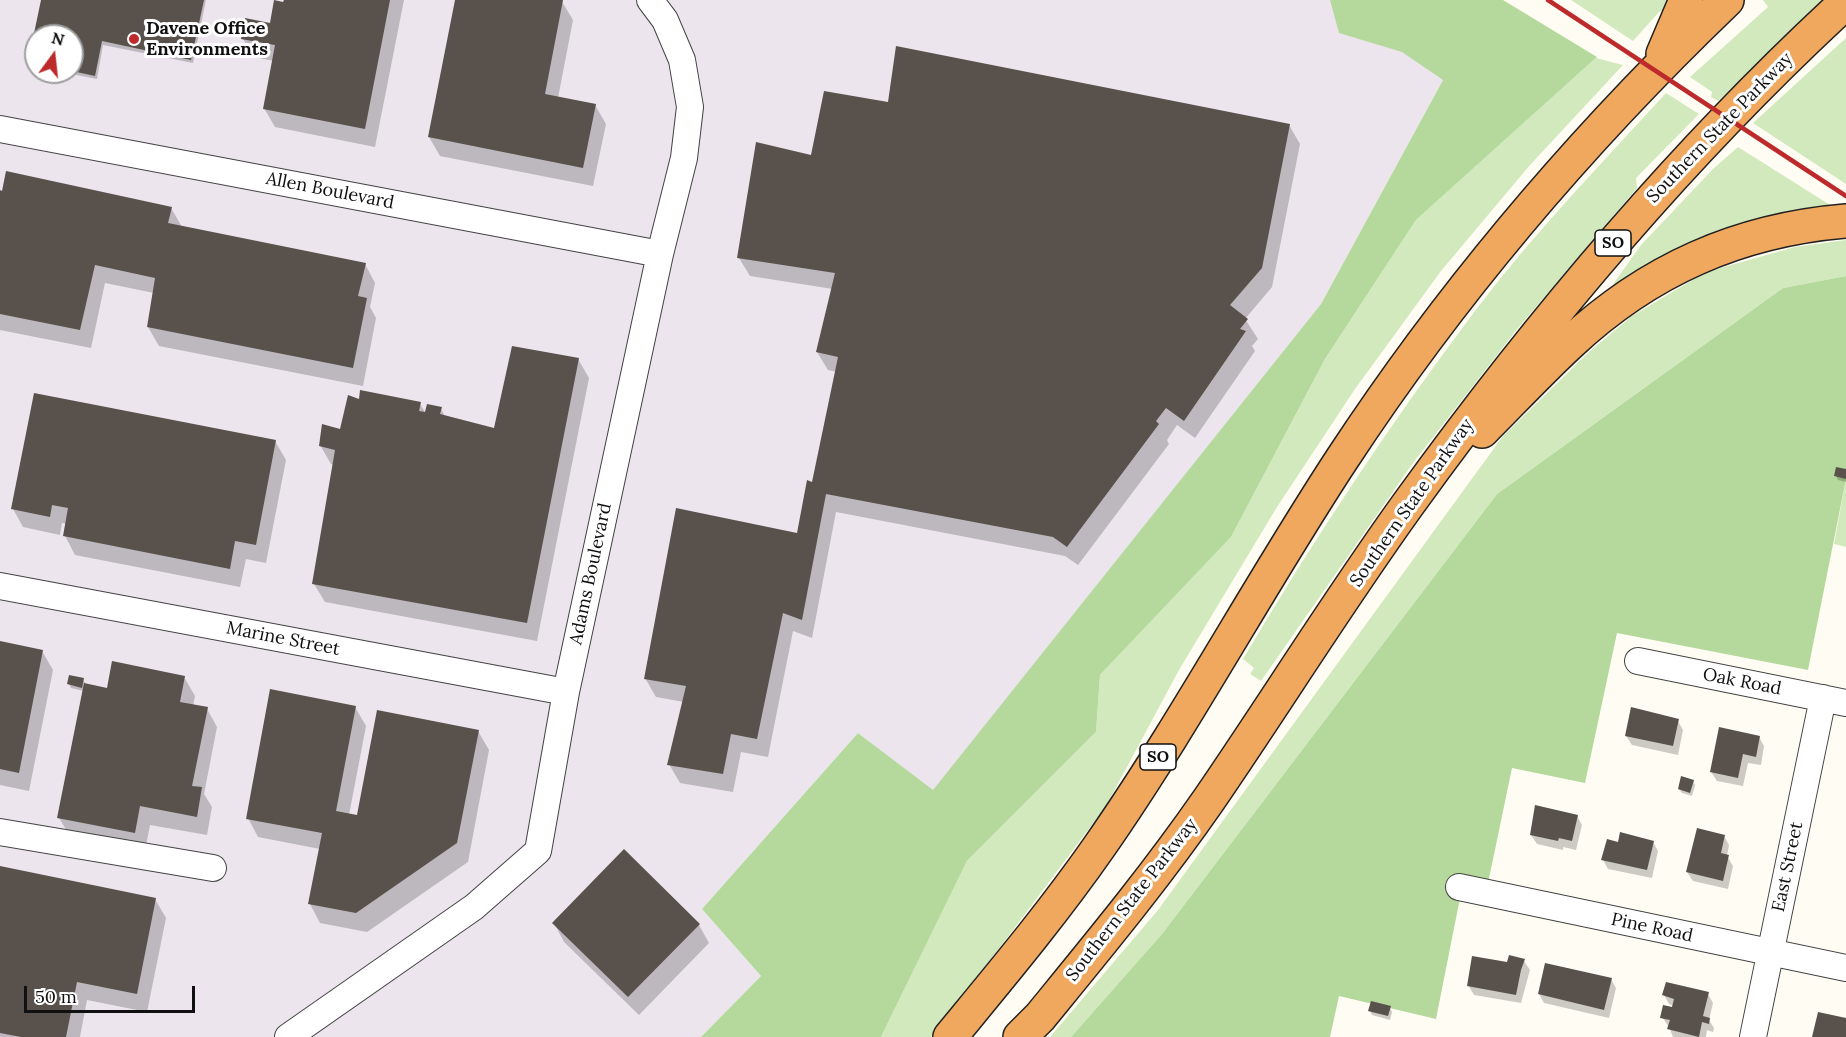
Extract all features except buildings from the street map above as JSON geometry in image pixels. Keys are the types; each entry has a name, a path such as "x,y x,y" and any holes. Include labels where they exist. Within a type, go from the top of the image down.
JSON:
{"highway":[{"path":"1657,68 1686,0"},
{"name":"SO","path":"950,1037 1098,848 1144,779 1341,460 1437,324 1545,192 1657,68 1727,0"},
{"name":"Southern State Parkway","path":"1020,1037 1040,1017 1152,880 1208,801 1406,506 1505,374 1618,237 1722,124 1846,2"},
{"path":"1406,506 1569,344 1613,307 1656,277 1706,253 1738,242 1796,227 1846,221"}],"street":[{"name":"Adams Boulevard","path":"288,1037 474,908 538,850 566,692 660,254 684,158 690,107 682,60 665,20 650,0"},
{"name":"Allen Boulevard","path":"0,129 660,254"},
{"name":"Marine Street","path":"0,586 566,692"},
{"name":"Oak Road","path":"1638,661 1834,700"},
{"name":"East Street","path":"1754,1037 1771,952 1834,700"},
{"path":"0,832 213,868"},
{"name":"Pine Road","path":"1459,887 1846,968"}],"shaded area":[{"path":"0,0 1478,0 1443,80 1321,304 933,791 858,733 702,909 761,976 701,1037 0,1037"}],"green space":[{"path":"1330,0 1503,0 1597,57 1416,220 1325,359 1231,537 1100,675 1096,732 967,861 881,1037 701,1037 761,976 702,909 858,733 933,790 1321,304 1443,80 1402,52 1339,33"},
{"path":"1571,0 1677,0 1674,5 1659,12 1633,41"},
{"path":"1763,0 1827,0 1718,101 1711,97 1712,92 1690,77 1768,7"},
{"path":"1846,38 1846,184 1753,123"},
{"path":"1596,58 1623,65 1530,165 1441,271 1355,389 1277,507 1179,670 1106,806 931,1037 881,1037 967,861 1096,732 1100,675 1231,537 1325,359 1416,220"},
{"path":"1666,93 1699,114 1636,178 1637,188 1518,328 1413,463 1261,681 1250,674 1254,668 1243,659 1325,525 1413,395 1520,254"},
{"path":"1738,147 1846,215 1606,294 1641,245 1713,169"},
{"path":"1846,240 1846,276 1783,288 1497,494 1162,934 1071,1037 1050,1037 1158,910 1503,436 1590,351 1632,316 1706,272 1795,247"},
{"path":"1846,276 1846,479 1808,670 1617,633 1585,783 1512,768 1486,893 1462,888 1436,1019 1339,996 1330,1037 1071,1037 1162,934 1497,494 1783,288"},
{"path":"1846,479 1846,547 1834,544"}],"railway":[{"path":"1548,0 1846,196"}],"place":[{"name":"Davene Office Environments","path":"134,39"}]}
